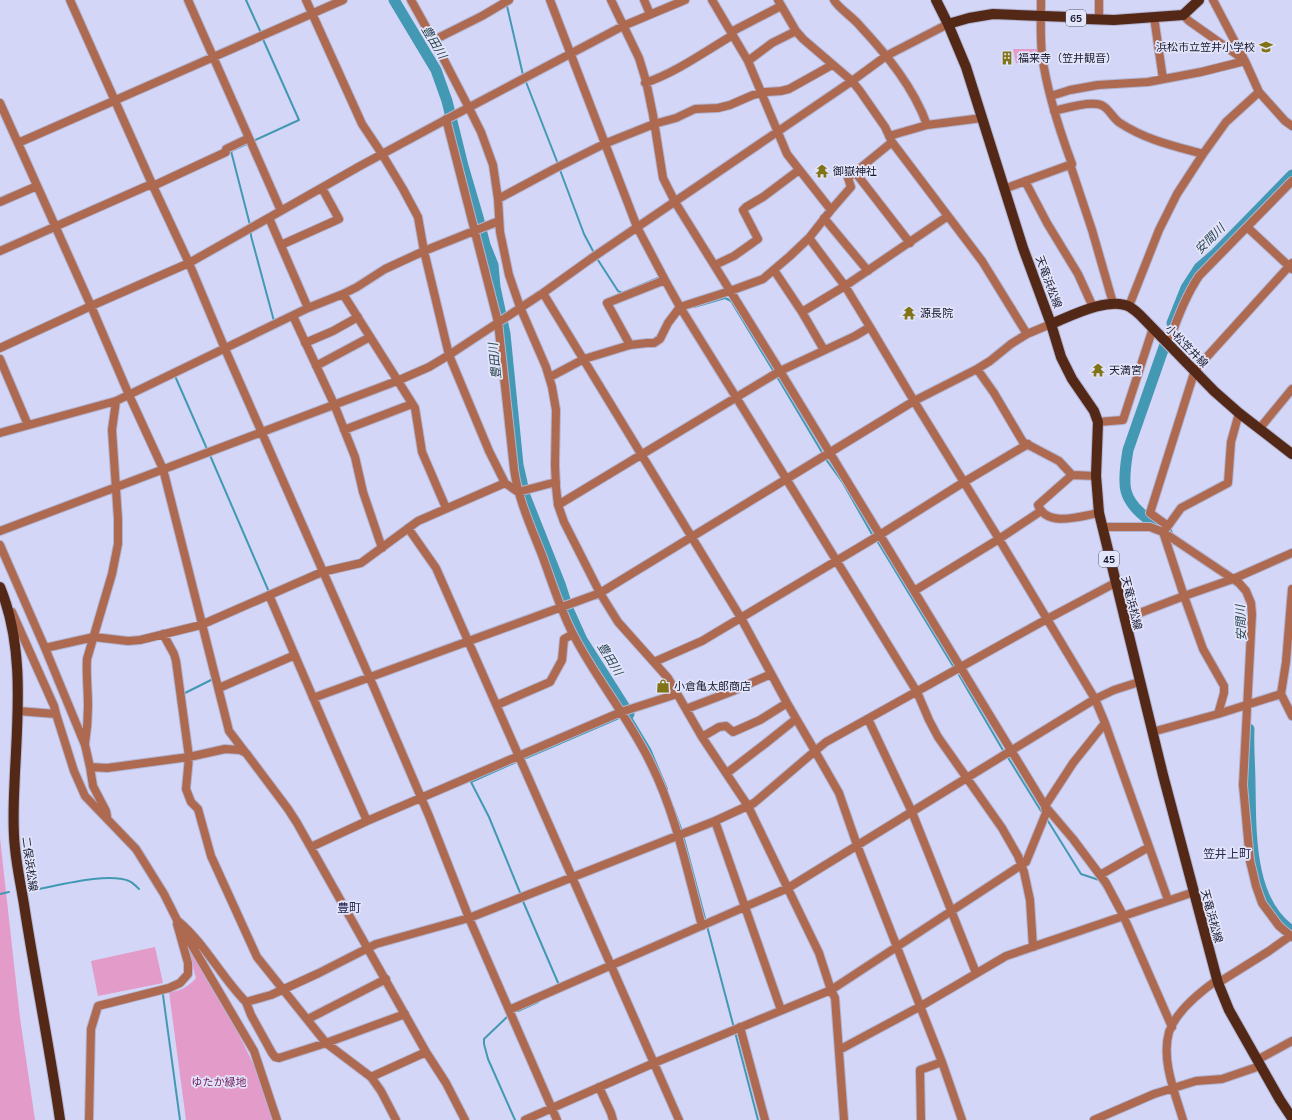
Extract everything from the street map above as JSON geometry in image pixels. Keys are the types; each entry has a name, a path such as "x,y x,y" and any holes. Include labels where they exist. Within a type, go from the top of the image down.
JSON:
{"main road":[{"name":"天竜浜松線","path":"936,0 966,67 1004,189 1061,356 1072,379 1094,411 1098,422 1096,476 1099,513 1139,682 1217,981 1229,1010 1292,1118"},
{"path":"1183,15 1199,0"},
{"name":"65","path":"948,24 969,18 993,14 1041,17 1070,16 1099,20 1183,15"},
{"name":"小松笠井線","path":"1051,324 1094,307 1113,303 1129,306 1140,314 1214,391 1239,413 1292,454"},
{"name":"二俣浜松線","path":"1,589 12,624 17,666 18,710 13,815 15,848 60,1120"}],"street":[{"path":"70,0 189,263 322,572 369,676 429,816 469,918 556,1120"},
{"path":"188,0 282,212"},
{"path":"306,0 362,124 403,189 418,218 424,251 449,355 489,451 505,483 518,492 556,482"},
{"path":"18,143 115,99 343,0"},
{"path":"411,0 434,40 481,132 493,165 503,249 509,275 520,307 550,377 556,410 555,465 558,505 569,534 600,593 618,622 668,678 702,737 748,806 819,953 835,998 844,1120"},
{"path":"434,40 476,19 509,0"},
{"path":"550,0 637,227 665,280 680,307 917,692 938,737 1010,840 1024,872 1030,900 1033,947"},
{"path":"611,0 639,58 653,115 663,178 675,202 715,265 776,373 876,537 914,591 961,668 1008,753 1045,806 1073,839 1109,888 1172,1027"},
{"path":"644,0 650,14"},
{"path":"0,348 189,263 455,114 623,26 684,0"},
{"path":"712,0 748,61 787,154 830,210"},
{"path":"834,0 836,4 853,18 872,38 886,56 912,93 927,125"},
{"path":"1041,0 1042,54 1054,111 1072,164 1071,167 1092,230 1113,303"},
{"path":"1099,0 1099,20"},
{"path":"1213,0 1245,61 1259,92 1280,116 1292,126"},
{"path":"645,84 662,77 707,52 780,3 796,31 803,39 852,81 885,126 891,139 982,261 1027,334"},
{"path":"1183,15 1189,21 1245,61"},
{"path":"1154,17 1162,79"},
{"path":"0,531 429,368 543,293 637,227 852,81 886,56 948,24"},
{"path":"748,61 775,42 784,39 796,31"},
{"path":"1051,96 1070,90 1098,85 1148,82 1201,72 1245,61"},
{"path":"498,200 554,169 604,144 654,124 676,118 695,109 718,108 730,105 753,95 789,89 832,65"},
{"path":"1129,306 1159,230 1177,194 1226,122 1259,92"},
{"path":"0,103 163,469 179,529 201,625 219,688 229,731 288,809 426,1052 446,1084 465,1120"},
{"path":"1054,111 1072,106 1097,104 1106,108 1116,120 1145,137 1203,154"},
{"path":"550,377 584,359 630,345 654,343 660,339 668,323 680,307 763,279 809,238 830,210 851,187 848,178 891,139 927,125 982,118"},
{"path":"447,119 478,229 498,322 514,469 518,492 573,634 640,741 660,783 682,834 705,924"},
{"path":"0,251 147,186 153,186 226,152 226,149 250,141"},
{"path":"1004,189 1072,164"},
{"path":"715,265 734,256 758,239 743,210 799,170"},
{"path":"856,172 910,242"},
{"path":"1025,181 1047,223 1078,274 1094,307"},
{"path":"1168,344 1180,309 1188,292 1199,276 1292,181"},
{"path":"0,202 37,186"},
{"path":"281,245 339,219 322,188"},
{"path":"802,312 868,271 948,216"},
{"path":"269,218 308,308"},
{"path":"824,218 868,271"},
{"path":"0,433 116,401 308,308 343,294 385,269 424,251 499,221"},
{"path":"1183,1120 1168,1067 1167,1046 1172,1027 1184,1009 1204,988 1291,937 1279,926 1262,903 1250,862 1243,785 1250,704 1251,603 1246,591 1235,578 1165,530 1150,513 1195,370 1291,266 1247,227"},
{"path":"809,238 845,286 870,326 1095,699 1105,723 1168,900"},
{"path":"774,270 802,312 824,350"},
{"path":"630,345 607,303 665,280"},
{"path":"543,293 741,618 787,703 839,793 857,845 921,1006 962,1120"},
{"path":"343,294 415,408 422,452 446,508"},
{"path":"292,316 334,404 355,456 363,492 382,548"},
{"path":"305,343 333,331 358,317"},
{"path":"313,698 369,676 600,593 914,401 977,369 1027,334 1051,324"},
{"path":"558,505 776,373 855,336 870,326"},
{"path":"1098,422 1123,420 1153,328"},
{"path":"316,366 370,337"},
{"path":"0,359 28,425"},
{"path":"977,369 994,393 1023,442 1059,461 1072,475"},
{"path":"1260,428 1292,389"},
{"path":"85,745 88,730 87,659 112,574 118,544 112,430 116,401"},
{"path":"344,430 412,404"},
{"path":"1165,530 1182,508 1228,483 1231,442 1239,413"},
{"path":"654,662 702,641 1028,444"},
{"path":"1096,476 1072,475 1038,505 1041,511 1053,518 1066,518 1099,513"},
{"path":"45,648 94,637 128,641 140,640 201,625 322,572 361,563 418,521 505,483"},
{"path":"914,591 999,539 1041,511"},
{"path":"1102,527 1150,527 1165,530"},
{"path":"408,528 436,568 469,640 679,1120"},
{"path":"1165,530 1184,596 1202,649 1224,686 1224,692 1218,714"},
{"path":"0,545 85,745 90,767 92,786 106,812 107,819"},
{"path":"1124,619 1235,578 1292,553"},
{"path":"246,1002 260,999 319,973 368,948 391,939 469,918 715,821 748,806 826,742 1047,619 1115,583"},
{"path":"1,589 51,699 85,796 136,849 164,894 177,920 254,1051 277,1120"},
{"path":"1292,589 1286,662 1281,694 1292,716"},
{"path":"270,595 367,821"},
{"path":"163,634 174,654 176,661 189,757 186,789 191,802 198,809 211,856 257,957 308,1019 325,1044 371,1077 381,1091 396,1120"},
{"path":"497,705 550,682 562,660 564,639 573,634"},
{"path":"219,688 295,655"},
{"path":"686,709 733,691 771,674"},
{"path":"509,1010 788,888 1095,699 1114,690 1139,682"},
{"path":"311,848 367,821 631,708 677,694"},
{"path":"1152,732 1218,714 1281,694"},
{"path":"702,737 719,727 726,726 732,732 760,720 787,703"},
{"path":"18,710 56,714"},
{"path":"727,773 796,719"},
{"path":"868,719 912,812 976,973"},
{"path":"525,1120 736,1028 831,990 1026,862 1046,813 1045,806 1073,763 1105,723"},
{"path":"90,767 107,768 189,757 225,750 240,750 246,753"},
{"path":"715,821 781,1010"},
{"path":"1100,875 1149,847"},
{"path":"839,1050 921,1006 1006,956 1194,892"},
{"path":"177,920 188,928 217,968 246,1002 275,1057 279,1058 287,1056 325,1044 405,1014"},
{"path":"89,1120 91,1029 98,1006 169,988 180,983 188,974 188,964 177,927 177,920"},
{"path":"308,1019 386,980"},
{"path":"736,1028 765,1120"},
{"path":"1094,1120 1154,1094 1196,1081 1222,1079 1259,1063 1292,1041"},
{"path":"371,1077 426,1052"},
{"path":"921,1120 920,1070 942,1062"},
{"path":"599,1087 613,1120"}],"green space":[{"path":"1013,49 1039,49 1040,63 1016,63"},
{"path":"0,838 20,1018 35,1120 0,1120"},
{"name":"ゆたか緑地","path":"183,933 232,1020 259,1076 273,1120 186,1120 169,992 184,988 196,978"},
{"path":"155,947 163,983 98,996 91,961"}],"waterway":[{"path":"246,0 261,33"},
{"name":"豊田川","path":"394,0 436,70 447,101 485,245 493,265 495,287 505,334 518,465 525,496 560,584 568,609 582,640 629,714"},
{"path":"507,6 523,75"},
{"path":"253,141 299,120 262,37"},
{"path":"526,82 558,164"},
{"path":"249,143 231,151 250,225"},
{"path":"560,170 584,234 593,251"},
{"name":"安間川","path":"1172,323 1186,288 1199,268 1214,255 1292,175"},
{"path":"251,231 251,236 274,321"},
{"path":"598,260 618,291 622,293 658,278"},
{"path":"694,307 725,298 731,301 774,372"},
{"name":"安間川","path":"1164,347 1128,450 1125,481 1126,491 1132,504 1143,515 1167,532"},
{"path":"776,375 823,454"},
{"path":"176,376 207,449"},
{"path":"209,453 269,592"},
{"path":"825,458 843,483 873,536"},
{"path":"876,539 953,666"},
{"path":"959,675 1004,752"},
{"path":"183,694 213,678"},
{"path":"626,715 629,714 650,749 667,789"},
{"path":"526,758 619,718"},
{"name":"安間川","path":"1249,729 1251,823 1255,864 1260,884 1267,902 1278,918 1292,931"},
{"path":"1007,756 1041,811"},
{"path":"516,762 471,782 489,817 521,895"},
{"path":"673,807 682,831"},
{"path":"1048,821 1081,874 1099,880 1105,889"},
{"path":"683,835 706,922"},
{"path":"33,890 108,878 129,881 139,889"},
{"path":"0,894 9,892"},
{"path":"522,899 559,985"},
{"path":"707,926 734,1028"},
{"path":"163,995 180,1120"},
{"path":"518,1011 538,1002"},
{"path":"507,1017 484,1039 484,1044 488,1059 515,1120"},
{"path":"735,1032 758,1120"}],"place":[{"name":"浜松市立笠井小学校","path":"1266,47"},
{"name":"福来寺（笠井観音）","path":"1007,58"},
{"name":"御嶽神社","path":"822,171"},
{"name":"源長院","path":"909,313"},
{"name":"天満宮","path":"1098,370"},
{"name":"小倉亀太郎商店","path":"663,686"}],"district":[{"name":"笠井上町","path":"1227,854"},
{"name":"豊町","path":"349,908"}]}
